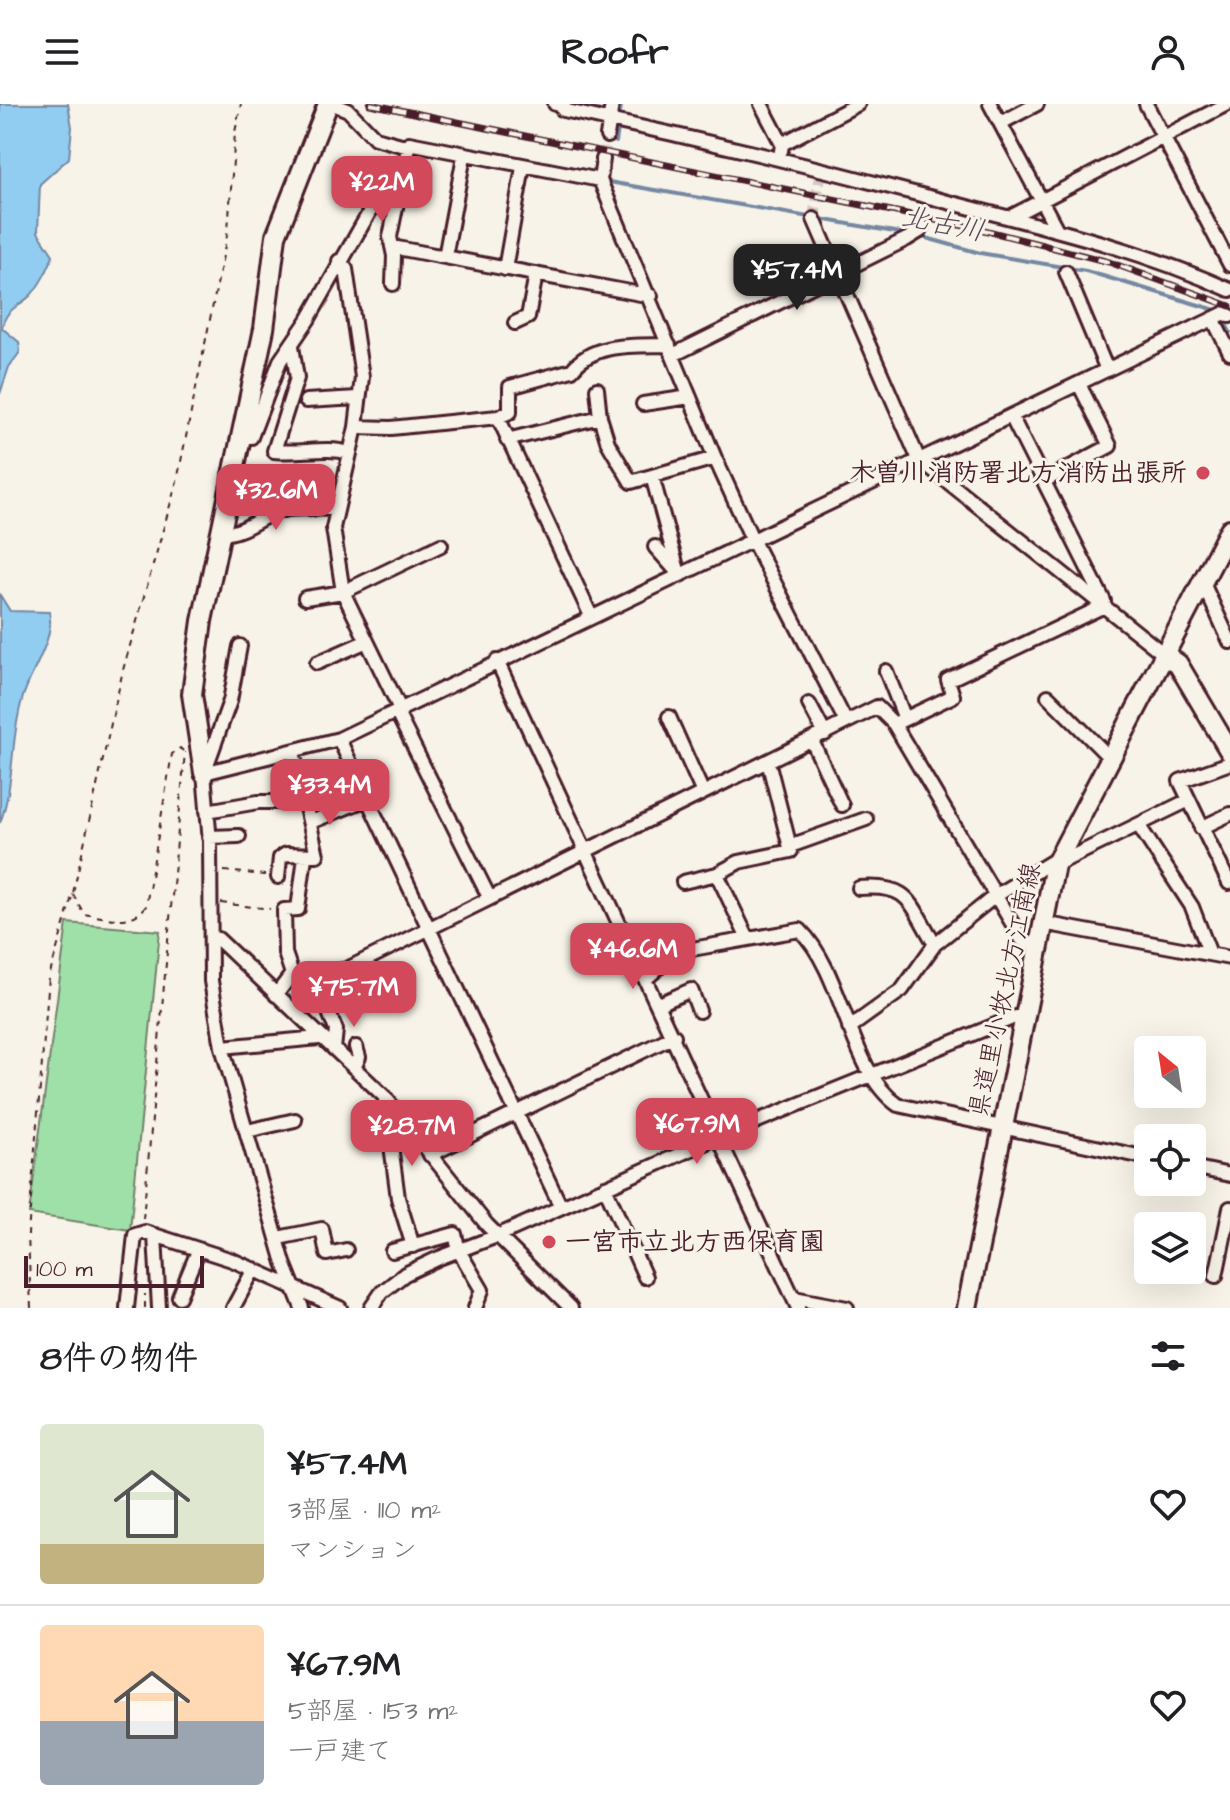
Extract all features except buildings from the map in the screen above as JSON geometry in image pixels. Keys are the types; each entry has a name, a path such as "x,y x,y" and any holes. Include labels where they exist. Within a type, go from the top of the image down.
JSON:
{"main road":[{"path":"204,773 192,694 218,535 264,329 276,236 330,104"},
{"name":"県道里小牧北方江南線","path":"967,1308 1057,861 1230,529"},
{"path":"1165,655 1178,664 1230,752"}],"street":[{"path":"330,104 348,110 375,138 409,147"},
{"path":"555,104 564,106 563,110 780,158 928,204 1056,228 1141,253 1230,290"},
{"path":"607,136 612,104"},
{"path":"761,104 782,144 780,158"},
{"path":"782,144 858,104"},
{"path":"990,104 1056,228"},
{"path":"1001,123 1037,104"},
{"path":"1146,104 1230,265"},
{"path":"1010,217 1227,104"},
{"path":"393,284 390,237 409,143 600,180"},
{"path":"445,257 464,156"},
{"path":"603,159 600,180 651,296 715,458 752,539 846,722"},
{"path":"505,269 523,167"},
{"path":"240,437 251,437 280,361 292,346 390,176 404,168"},
{"path":"814,219 918,458 1165,655"},
{"path":"356,427 391,428 498,417 510,412 510,387 572,370 578,361 615,345 671,350 907,239 921,228"},
{"path":"392,247 651,296"},
{"path":"339,261 346,269 355,346 360,358 356,427 333,528 343,592 489,897"},
{"path":"1066,272 1107,370"},
{"path":"515,323 528,317 536,274"},
{"path":"204,773 339,739 918,458 1225,313 1230,316"},
{"path":"1213,319 1230,353"},
{"path":"292,346 297,378 274,451 293,454 332,449 350,453"},
{"path":"1044,481 1110,446 1079,384"},
{"path":"597,389 600,417 608,443 631,482 715,458"},
{"path":"643,404 690,397"},
{"path":"306,401 358,398"},
{"path":"899,722 953,696 948,680 1102,607 1104,601 1011,416"},
{"path":"498,417 591,616"},
{"path":"507,440 600,417"},
{"path":"652,476 679,574"},
{"path":"218,535 243,532 272,513 290,509 336,509"},
{"path":"305,598 343,592 441,545"},
{"path":"655,547 679,574"},
{"path":"1203,583 1230,642"},
{"path":"1216,607 1230,604"},
{"path":"317,663 367,641"},
{"path":"240,646 230,701 204,773 211,871 211,981 222,1047 292,1285 302,1308"},
{"path":"497,661 796,1303 847,1308"},
{"path":"886,671 899,722 1022,940 1038,948"},
{"path":"1048,696 1111,759"},
{"path":"809,704 825,734"},
{"path":"292,974 305,977 347,969 877,707 899,722"},
{"path":"669,717 703,793"},
{"path":"339,739 561,1207"},
{"path":"812,741 842,805"},
{"path":"278,877 280,858 286,854 317,855 311,822 302,802 293,752"},
{"path":"683,882 717,874 739,862 791,851 768,761"},
{"path":"1229,883 1180,781 1230,763"},
{"path":"311,822 367,799"},
{"path":"849,1028 902,990 935,944 995,896 1057,861 1139,826 1187,801"},
{"path":"207,811 258,802 302,802"},
{"path":"1201,828 1230,814"},
{"path":"790,846 866,819"},
{"path":"1139,826 1192,907 1210,954"},
{"path":"209,837 239,836"},
{"path":"292,974 285,953 284,910 298,909 305,857"},
{"path":"717,874 747,937"},
{"path":"859,888 888,885 902,892 935,944"},
{"path":"1043,923 1230,958"},
{"path":"647,978 672,956 747,937 800,930 842,999 849,1028 872,1074 898,1105 1134,1155"},
{"path":"211,938 218,939 319,1038 355,1066 385,1097 497,1236 571,1308"},
{"path":"276,995 292,974"},
{"path":"659,1004 691,990 699,1011"},
{"path":"330,1015 336,1030 334,1049"},
{"path":"371,1308 382,1292 405,1274 718,1137 1015,1017 1024,1018"},
{"path":"430,1155 674,1036"},
{"path":"222,1047 319,1038"},
{"path":"355,1066 359,1057 356,1047"},
{"path":"385,1097 398,1198 413,1246"},
{"path":"247,1131 295,1120"},
{"path":"1206,1170 1230,1175"},
{"path":"605,1187 645,1277"},
{"path":"1216,1276 1230,1208"},
{"path":"278,1238 322,1229 327,1254 346,1250"},
{"path":"150,1234 159,1308"},
{"path":"127,1308 135,1235 150,1234 254,1269 340,1308"},
{"path":"392,1251 455,1234 459,1251 482,1290 475,1308"},
{"path":"179,1297 198,1251"},
{"path":"233,1308 254,1269"}],"path":[{"path":"31,1308 28,1234 49,977 73,893 123,670 177,481 228,231 235,132 241,104"},
{"path":"150,1234 149,1135 185,747"},
{"path":"73,893 76,905 84,914 127,920 138,916 146,906 172,754 180,748 184,755"},
{"path":"211,871 278,877"},
{"path":"211,902 284,910"},
{"path":"145,1293 145,1308"}],"green space":[{"path":"67,923 160,931 130,1230 29,1214"}],"water":[{"path":"0,104 68,104 72,127 69,158 40,184 38,232 53,255 34,291 4,321 2,328 19,342 20,352 9,367 0,394"},
{"path":"0,595 10,611 49,612 50,622 45,645 22,700 8,793 0,823"}],"waterway":[{"path":"620,114 621,104"},
{"path":"616,142 618,128"},
{"name":"北古川","path":"609,182 906,234"},
{"name":"北古川","path":"919,236 980,253 1086,271 1219,311"},
{"name":"北古川","path":"1224,321 1230,332"}],"tunnel":[{"path":"603,159 607,136"},
{"path":"814,219 820,174"},
{"path":"922,226 926,210"}],"railway":[{"path":"370,104 984,230 1109,262 1230,306"}],"place":[{"name":"木曽川消防署北方消防出張所","path":"1203,473"},
{"name":"一宮市立北方西保育園","path":"549,1242"}]}
